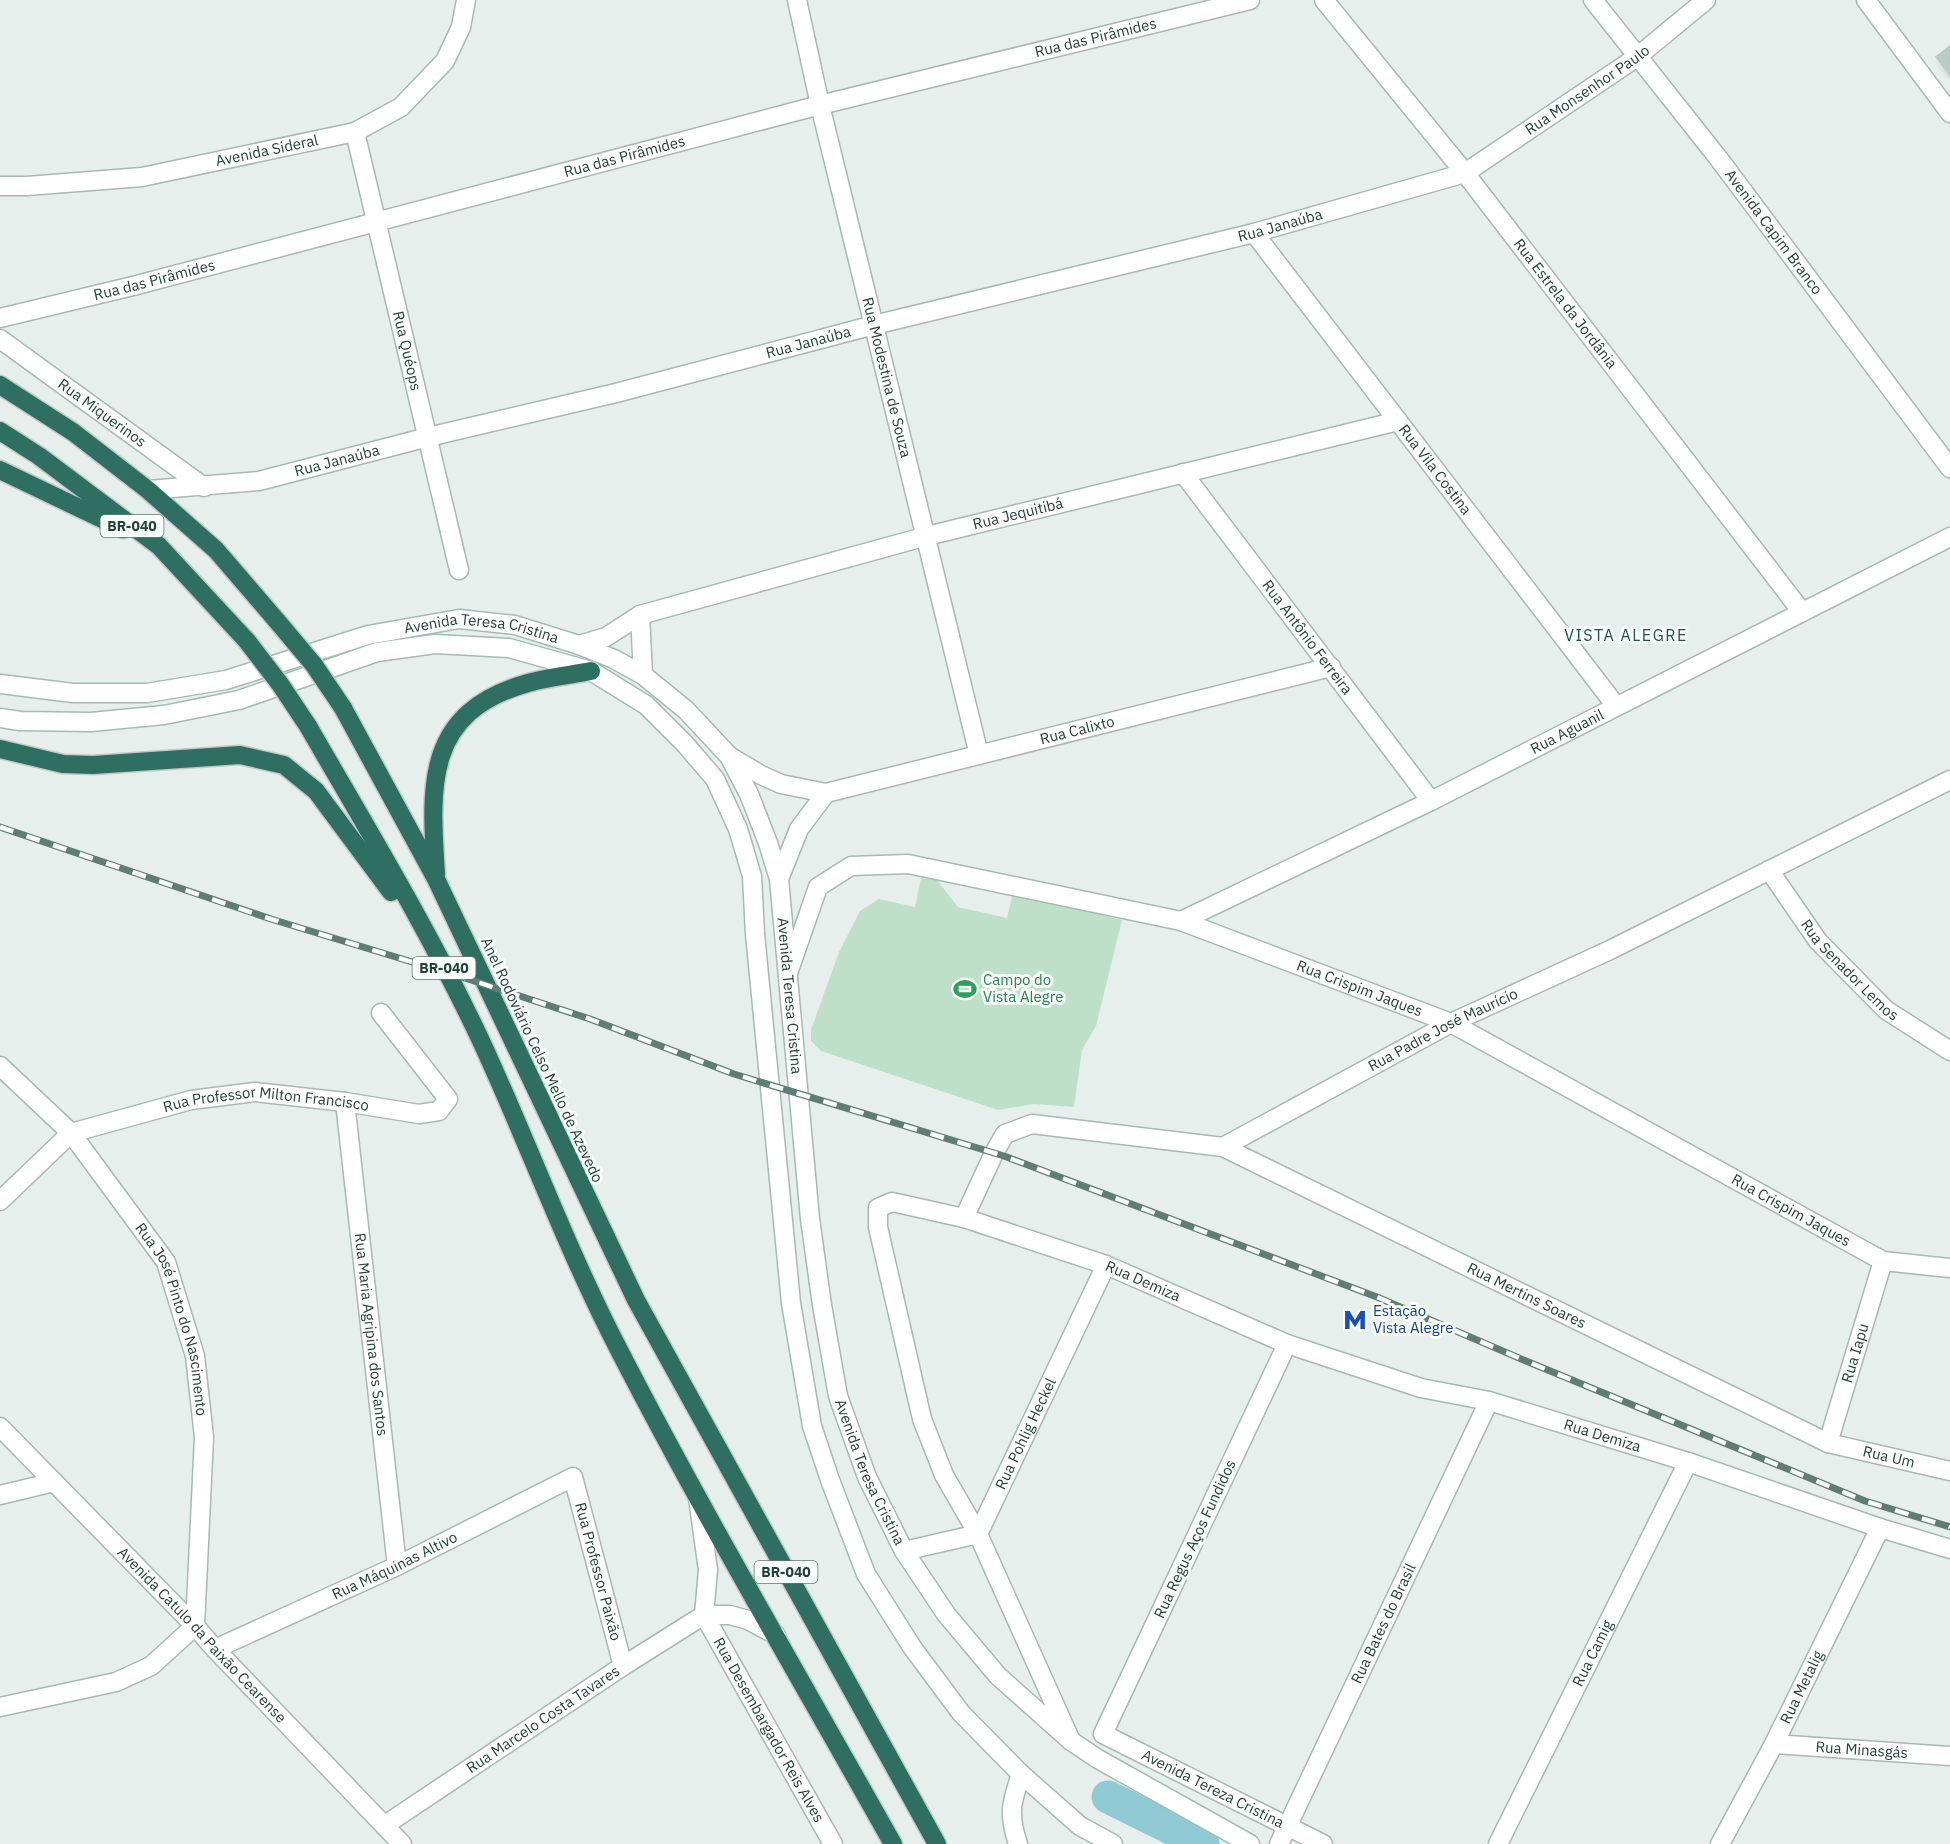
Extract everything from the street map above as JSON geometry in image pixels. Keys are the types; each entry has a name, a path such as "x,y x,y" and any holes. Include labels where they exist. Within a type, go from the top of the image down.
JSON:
{"highway":[{"name":"Anel Rodoviário Celso Mello de Azevedo","path":"0,385 73,432 148,490 216,550 314,665 344,708 436,879 636,1300 937,1844"},
{"name":"BR-040","path":"0,431 39,456 159,546 247,641 308,726 436,951 482,1044 558,1222 617,1348 698,1498 893,1844"},
{"path":"0,470 159,546"},
{"path":"436,879 433,822 435,777 439,760 456,725 485,699 528,682 591,672"},
{"path":"0,749 63,764 93,765 240,755 284,765 316,791 436,951"}],"street":[{"name":"Avenida Sideral","path":"0,186 141,177 355,132 401,107 445,61 461,27 466,0"},
{"name":"Rua Modestina de Souza","path":"797,0 820,105 979,755"},
{"name":"Rua das Pirâmides","path":"0,318 133,286 820,105 1250,0"},
{"name":"Rua Estrela da Jordânia","path":"1324,0 1465,173 1802,612"},
{"name":"Avenida Capim Branco","path":"1593,0 1719,159 1950,468"},
{"name":"Rua Monsenhor Paulo","path":"1465,173 1637,57 1706,0"},
{"path":"1866,0 1950,113"},
{"name":"Rua Quéops","path":"355,132 459,570"},
{"name":"Rua Janaúba","path":"148,490 259,481 428,437 616,393 874,325 1254,233 1465,173"},
{"name":"Rua Vila Costina","path":"1254,233 1616,706"},
{"name":"Rua Miquerinos","path":"0,339 204,487"},
{"name":"Rua Jequitibá","path":"579,645 606,637 640,615 927,536 1398,421"},
{"name":"Rua Antônio Ferreira","path":"1183,473 1431,801"},
{"name":"Rua Aguanil","path":"1181,921 1431,801 1950,537"},
{"path":"640,615 643,675"},
{"name":"Avenida Teresa Cristina","path":"0,684 73,693 147,693 226,680 368,635 459,619 515,625 579,645 614,659 643,675 686,710 729,756 749,794 765,833 779,879 810,1219 822,1305 838,1396 867,1477 904,1551 946,1614 998,1676 1071,1741 1098,1759 1250,1844"},
{"name":"Avenida Teresa Cristina","path":"0,718 20,721 91,722 164,715 239,700 377,652 435,644 508,648 591,672 646,705 685,744 715,779 738,829 753,876 755,933 791,1303 812,1426 830,1480 867,1574 912,1647 961,1713 1021,1774 1080,1826 1113,1844"},
{"name":"Rua Calixto","path":"729,756 761,776 781,784 826,793 1331,667"},
{"name":"Rua Padre José Maurício","path":"1223,1147 1451,1023 1610,950 1950,780"},
{"path":"779,879 799,830 826,793"},
{"name":"Rua Crispim Jaques","path":"788,973 818,887 851,866 908,864 1181,921 1451,1023 1883,1262 1950,1268"},
{"name":"Rua Senador Lemos","path":"1769,870 1818,941 1886,1010 1950,1051"},
{"name":"Rua Professor Milton Francisco","path":"0,1201 71,1133 191,1100 255,1092 345,1102 419,1114 439,1112 448,1099 381,1013"},
{"name":"Rua José Pinto do Nascimento","path":"0,1066 71,1133 166,1262 195,1356 204,1437 195,1626"},
{"name":"Rua Maria Agripina dos Santos","path":"345,1102 397,1566"},
{"path":"964,1218 1005,1134 1032,1124 1223,1147"},
{"name":"Rua Mertins Soares","path":"1223,1147 1828,1443"},
{"name":"Rua Demiza","path":"1071,1741 978,1534 944,1475 922,1419 878,1227 878,1208 892,1202 964,1218 1106,1265 1287,1344 1421,1388 1489,1401 1688,1462 1950,1550"},
{"name":"Rua Iapu","path":"1828,1443 1883,1262"},
{"name":"Rua Pohlig Heckel","path":"978,1534 1106,1265"},
{"name":"Rua Regus Aços Fundidos","path":"1103,1734 1287,1344"},
{"name":"Rua Bates do Brasil","path":"1279,1844 1489,1401"},
{"name":"Avenida Catulo da Paixão Cearense","path":"0,1427 195,1626 402,1844"},
{"name":"Rua Um","path":"1828,1443 1950,1471"},
{"name":"Rua Camig","path":"1498,1844 1688,1462"},
{"name":"Rua Máquinas Altivo","path":"215,1649 397,1566 573,1478"},
{"name":"Rua Professor Paixão","path":"573,1478 623,1666"},
{"path":"0,1495 54,1482"},
{"path":"698,1498 708,1570 704,1615 730,1615 748,1620 776,1635"},
{"name":"Rua Metalig","path":"1720,1844 1774,1744 1880,1528"},
{"path":"904,1551 978,1534"},
{"name":"Rua Marcelo Costa Tavares","path":"386,1825 623,1666 704,1615"},
{"name":"Rua Desembargador Reis Alves","path":"704,1615 833,1844"},
{"path":"0,1707 116,1682 151,1666 195,1626"},
{"name":"Avenida Tereza Cristina","path":"1103,1734 1323,1844"},
{"name":"Rua Minasgás","path":"1774,1744 1950,1756"},
{"path":"1018,1844 1011,1822 1012,1803 1021,1774"}],"green space":[{"name":"Campo do Vista Alegre","path":"921,878 937,880 958,907 1007,918 1013,893 1122,920 1096,1026 1082,1050 1074,1107 1034,1104 998,1110 821,1051 811,1041 811,1030 839,952 860,911 879,899 915,907"}],"building":[{"path":"1950,46 1950,75 1936,57"}],"waterway":[{"path":"1108,1797 1203,1844"}],"railway":[{"path":"0,827 271,919 590,1019 734,1074 1004,1156 1377,1297 1865,1501 1950,1527"}],"place":[{"name":"Campo do Vista Alegre","path":"965,989"},
{"name":"Estação Vista Alegre","path":"1355,1320"}],"district":[{"name":"VISTA ALEGRE","path":"1626,635"}]}
